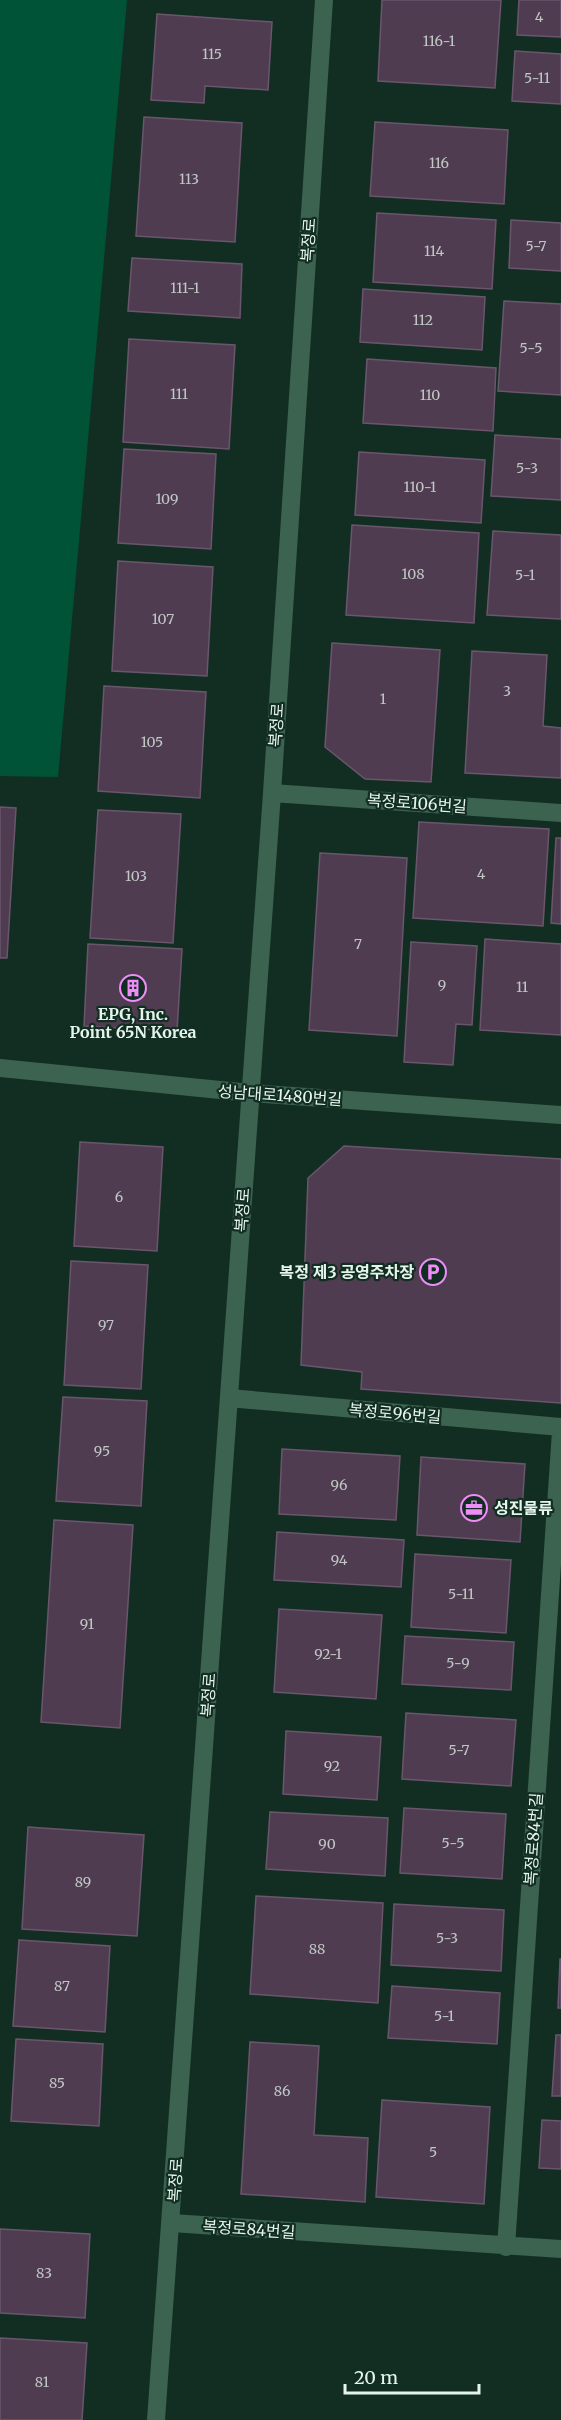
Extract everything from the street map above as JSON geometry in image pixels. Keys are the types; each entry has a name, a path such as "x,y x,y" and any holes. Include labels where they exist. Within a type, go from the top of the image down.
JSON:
{"street":[{"name":"복정로","path":"156,2420 172,2223 272,793 324,0"},
{"name":"복정로106번길","path":"272,793 561,813"},
{"name":"성남대로1480번길","path":"0,1068 250,1093 561,1115"},
{"name":"복정로96번길","path":"229,1398 561,1429"},
{"name":"복정로84번길","path":"506,2247 561,1429"},
{"name":"복정로84번길","path":"172,2223 561,2250"}],"green space":[{"path":"0,0 127,0 58,777 0,776"}],"building":[{"path":"382,0 501,0 495,88 378,81"},
{"path":"519,0 561,0 561,37 517,35"},
{"path":"157,14 272,22 268,90 205,86 204,103 151,100"},
{"path":"515,51 561,54 561,104 512,101"},
{"path":"144,117 242,123 235,242 136,236"},
{"path":"375,122 508,130 504,204 370,196"},
{"path":"377,213 496,220 492,289 373,282"},
{"path":"511,220 561,223 561,271 509,268"},
{"path":"132,258 242,264 240,318 128,311"},
{"path":"363,289 485,297 482,350 360,342"},
{"path":"504,301 561,304 561,395 498,391"},
{"path":"129,339 235,345 229,449 123,442"},
{"path":"367,359 496,368 493,431 363,423"},
{"path":"495,435 561,439 561,500 491,496"},
{"path":"124,449 216,454 211,549 118,543"},
{"path":"359,452 485,460 481,523 355,515"},
{"path":"352,525 479,533 474,623 346,615"},
{"path":"493,531 561,535 561,619 487,615"},
{"path":"118,561 213,567 207,676 112,671"},
{"path":"332,643 440,650 431,782 365,779 325,747"},
{"path":"472,651 547,655 543,726 561,728 561,778 465,773"},
{"path":"104,686 206,692 200,798 98,791"},
{"path":"0,807 16,808 7,958 0,958"},
{"path":"98,810 181,814 173,943 90,938"},
{"path":"419,822 549,829 543,926 413,918"},
{"path":"556,838 561,838 561,924 551,923"},
{"path":"320,853 407,858 397,1036 309,1030"},
{"path":"485,939 561,944 561,1035 480,1030"},
{"path":"411,942 477,946 472,1025 456,1024 453,1065 404,1062"},
{"name":"EPG, Inc. Point 65N Korea","path":"88,944 182,949 177,1031 84,1026"},
{"path":"80,1142 163,1147 157,1251 74,1246"},
{"name":"복정 제3 공영주차장","path":"344,1146 561,1159 561,1403 361,1389 362,1372 301,1365 308,1178"},
{"path":"71,1261 148,1265 141,1389 64,1385"},
{"path":"63,1397 147,1401 141,1506 56,1501"},
{"path":"282,1449 400,1456 396,1520 279,1514"},
{"path":"421,1457 525,1464 520,1542 417,1535"},
{"path":"54,1520 133,1525 120,1728 41,1722"},
{"path":"277,1532 404,1540 401,1587 274,1580"},
{"path":"415,1554 511,1560 506,1633 411,1627"},
{"path":"279,1609 382,1615 376,1699 274,1692"},
{"path":"405,1636 514,1642 511,1690 402,1684"},
{"path":"406,1713 516,1720 511,1786 402,1779"},
{"path":"286,1731 381,1737 377,1800 283,1794"},
{"path":"404,1808 506,1814 502,1879 400,1873"},
{"path":"270,1812 388,1818 385,1876 266,1869"},
{"path":"28,1827 144,1835 137,1936 22,1929"},
{"path":"256,1896 383,1903 378,2003 250,1994"},
{"path":"394,1904 504,1910 501,1971 391,1965"},
{"path":"19,1940 110,1946 105,2032 13,2026"},
{"path":"560,1959 561,2008 558,2008"},
{"path":"392,1986 500,1993 497,2044 388,2038"},
{"path":"556,2035 561,2035 561,2096 552,2096"},
{"path":"16,2039 103,2044 99,2126 11,2121"},
{"path":"250,2042 319,2046 314,2135 368,2138 365,2202 241,2194"},
{"path":"382,2100 490,2107 484,2204 376,2197"},
{"path":"542,2120 561,2121 561,2169 539,2168"},
{"path":"0,2229 90,2234 85,2318 0,2313"},
{"path":"0,2338 87,2343 82,2420 0,2420"}],"place":[{"name":"EPG, Inc. Point 65N Korea","path":"133,988"},
{"name":"복정 제3 공영주차장","path":"433,1272"},
{"name":"성진물류","path":"474,1508"}]}
